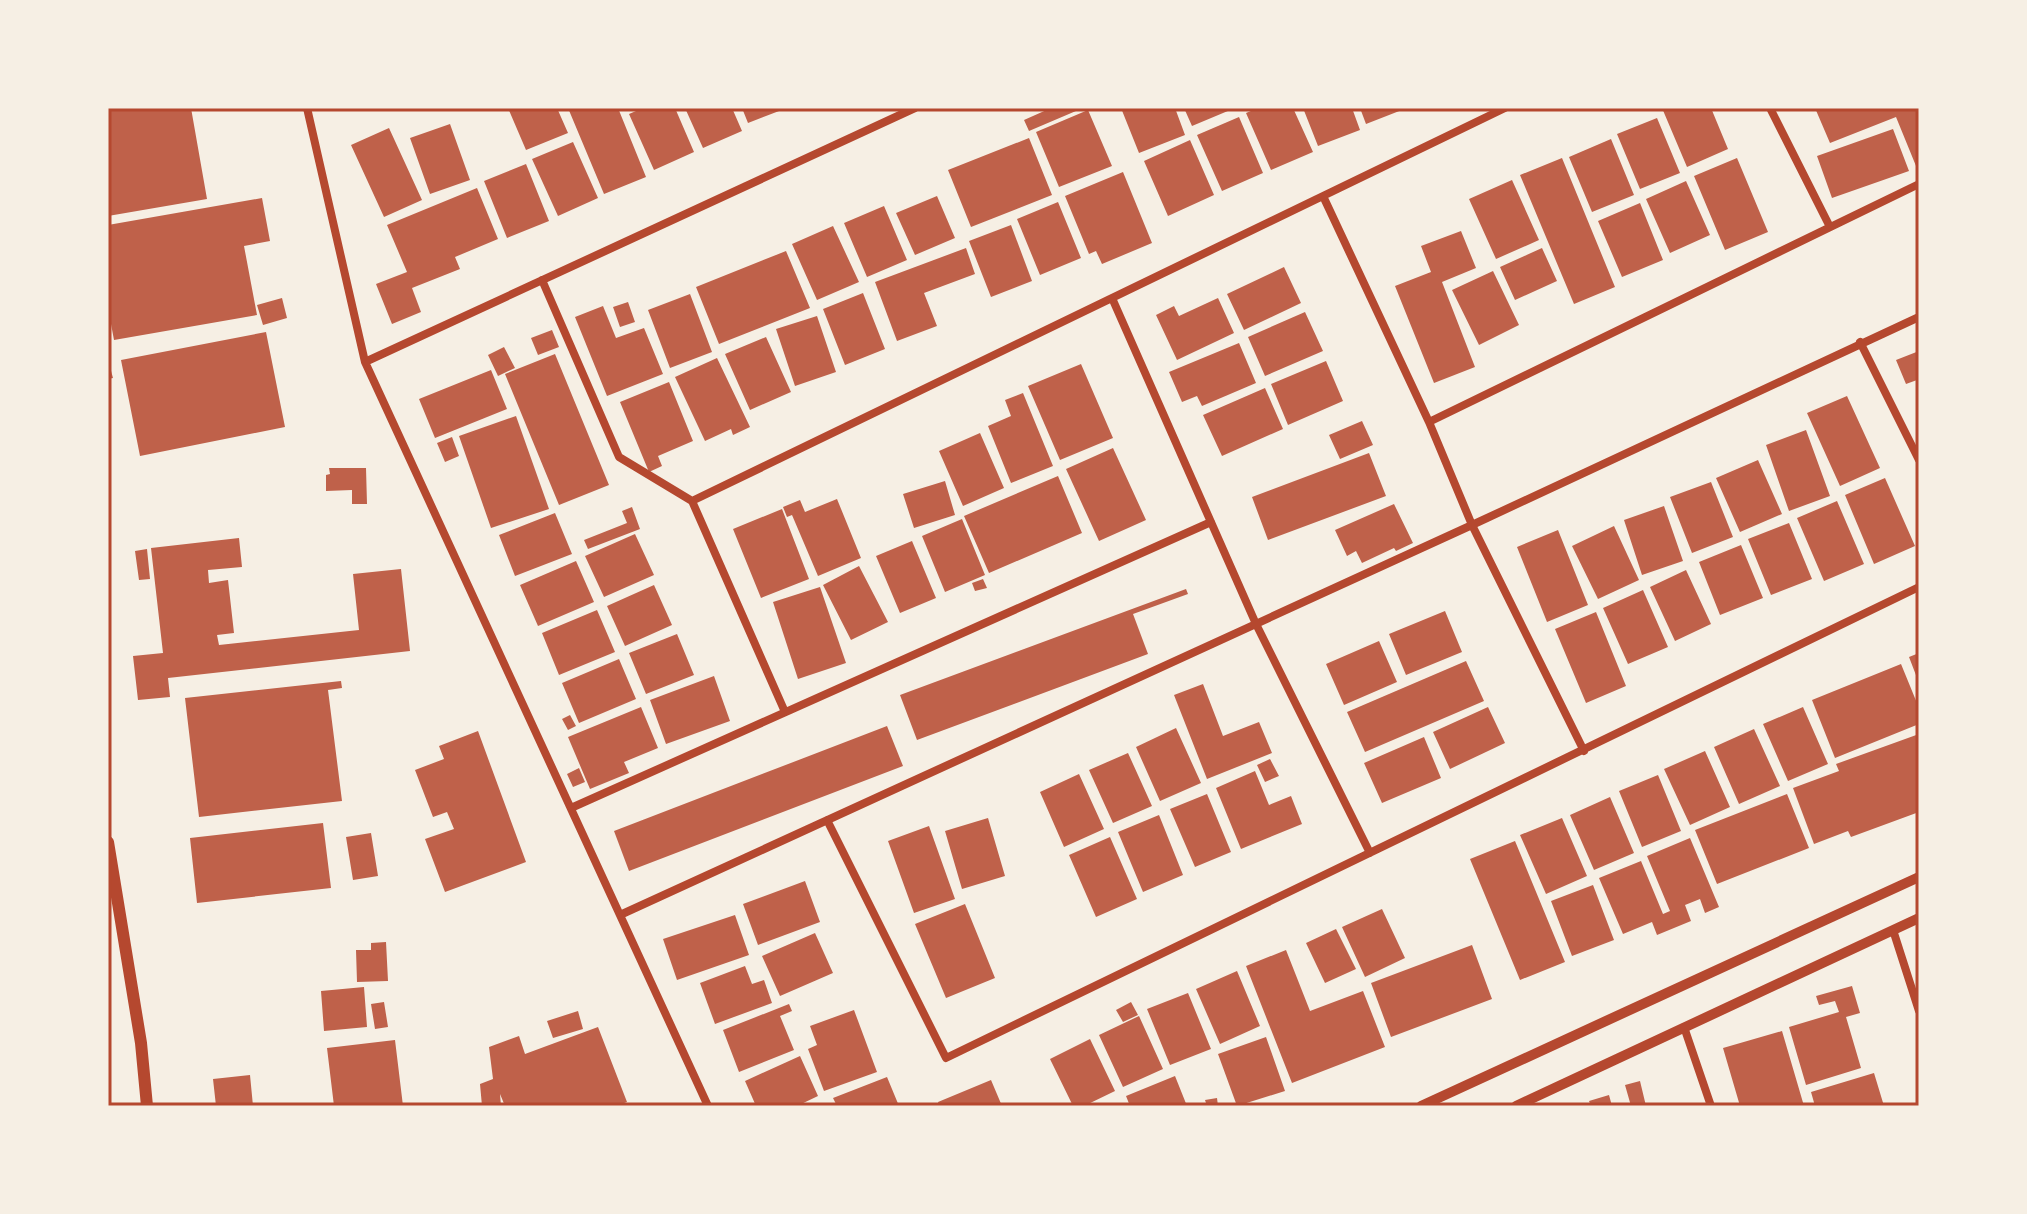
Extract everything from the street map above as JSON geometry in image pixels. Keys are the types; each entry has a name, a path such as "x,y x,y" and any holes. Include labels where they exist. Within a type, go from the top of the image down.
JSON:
{"main road":[{"path":"108,842 141,1043 147,1106"}],"street":[{"path":"307,108 365,362 708,1106"},
{"path":"365,362 915,108"},
{"path":"692,501 1505,108"},
{"path":"1770,108 1830,227"},
{"path":"1429,422 1919,184"},
{"path":"1323,196 1429,422 1472,525 1584,751"},
{"path":"542,280 619,457 692,501 785,712"},
{"path":"1112,298 1256,624 1370,853"},
{"path":"620,915 1919,317"},
{"path":"1860,342 1919,460"},
{"path":"571,808 1211,522"},
{"path":"827,820 946,1058 1919,587"},
{"path":"1421,1106 1919,877"},
{"path":"1516,1106 1919,918"},
{"path":"1893,930 1919,1011"},
{"path":"1684,1027 1711,1106"}],"building":[{"path":"108,108 191,108 207,199 108,216"},
{"path":"508,108 557,108 568,133 526,150"},
{"path":"568,108 618,108 646,177 604,194"},
{"path":"643,108 675,108 694,152 654,170 629,114"},
{"path":"685,108 732,108 742,131 703,148"},
{"path":"742,108 787,108 748,123"},
{"path":"1051,108 1083,108 1029,131 1024,120"},
{"path":"1121,108 1175,108 1185,135 1139,153"},
{"path":"1184,108 1235,108 1192,126"},
{"path":"1258,108 1293,108 1313,152 1271,170 1246,113"},
{"path":"1303,108 1352,108 1360,130 1318,146"},
{"path":"1360,108 1407,108 1366,124"},
{"path":"1662,108 1711,108 1728,149 1687,167"},
{"path":"1815,108 1919,108 1919,164 1916,166 1896,117 1830,143"},
{"path":"1088,110 1112,166 1059,187 1036,132"},
{"path":"1239,117 1263,173 1222,191 1197,135"},
{"path":"1657,118 1680,173 1640,189 1617,134"},
{"path":"450,124 470,180 430,194 410,138"},
{"path":"389,128 422,200 384,217 351,145"},
{"path":"1893,129 1909,171 1832,198 1817,156"},
{"path":"1029,138 1052,195 971,227 948,170"},
{"path":"1611,139 1634,195 1592,212 1569,157"},
{"path":"1190,140 1214,195 1168,216 1144,161"},
{"path":"573,142 598,198 558,216 532,159"},
{"path":"1562,158 1615,287 1574,304 1520,175"},
{"path":"1737,158 1768,232 1725,250 1694,176"},
{"path":"526,164 549,221 507,238 484,181"},
{"path":"1123,172 1152,243 1102,264 1096,251 1089,254 1065,196"},
{"path":"1512,180 1539,240 1496,259 1469,199"},
{"path":"1686,181 1710,235 1670,253 1646,199"},
{"path":"477,188 498,239 455,257 460,269 412,288 421,312 392,324 376,284 407,272 387,225"},
{"path":"937,196 955,238 915,255 896,213"},
{"path":"262,198 270,241 244,246 257,315 114,340 108,308 108,225"},
{"path":"1058,202 1081,258 1040,275 1017,219"},
{"path":"1640,203 1663,260 1622,277 1598,221"},
{"path":"884,206 907,260 867,277 844,223"},
{"path":"1011,225 1032,281 991,297 969,241"},
{"path":"833,226 859,282 817,300 792,244"},
{"path":"1461,231 1476,268 1442,282 1475,367 1434,383 1395,286 1431,272 1421,246"},
{"path":"966,248 975,274 924,293 937,326 897,341 875,282"},
{"path":"1542,248 1557,281 1515,300 1500,267"},
{"path":"786,251 810,308 719,344 696,287"},
{"path":"1284,267 1301,303 1244,330 1227,294"},
{"path":"1493,271 1519,325 1479,345 1452,290"},
{"path":"863,293 885,349 845,365 823,309"},
{"path":"690,294 712,352 670,368 648,310"},
{"path":"282,298 287,318 263,325 257,305"},
{"path":"1218,298 1234,333 1177,360 1156,315 1174,306 1179,316"},
{"path":"628,302 635,322 620,327 613,307"},
{"path":"603,306 616,338 644,328 663,374 607,396 575,317"},
{"path":"1305,312 1323,351 1265,376 1248,337"},
{"path":"817,316 836,372 795,386 776,329"},
{"path":"552,330 559,347 538,355 531,338"},
{"path":"266,332 285,427 140,456 121,360"},
{"path":"766,337 791,392 750,410 725,354"},
{"path":"1239,343 1256,383 1202,406 1197,396 1182,402 1169,372"},
{"path":"504,347 515,368 498,376 488,355"},
{"path":"1919,351 1919,385 1917,380 1906,384 1896,360"},
{"path":"555,354 609,485 559,505 505,374"},
{"path":"717,358 750,427 733,435 731,429 705,441 675,377"},
{"path":"108,360 113,378 108,379"},
{"path":"1326,361 1343,401 1288,425 1271,384"},
{"path":"1081,364 1113,438 1060,460 1028,386"},
{"path":"491,370 507,409 435,438 419,399"},
{"path":"669,382 693,441 658,456 662,466 649,472 620,402"},
{"path":"1265,388 1283,429 1222,456 1203,415"},
{"path":"1023,393 1053,466 1011,483 988,426 1011,416 1005,400"},
{"path":"1847,396 1880,468 1840,486 1807,413"},
{"path":"516,416 549,509 491,528 459,436"},
{"path":"1362,421 1373,445 1340,459 1329,435"},
{"path":"1806,430 1830,496 1789,511 1766,445"},
{"path":"980,433 1004,488 963,506 939,451"},
{"path":"452,437 459,456 445,462 437,443"},
{"path":"1113,448 1146,520 1099,541 1066,469"},
{"path":"1369,453 1386,496 1268,540 1252,497"},
{"path":"1758,460 1782,514 1740,532 1716,478"},
{"path":"329,468 366,468 367,504 352,504 352,490 326,491"},
{"path":"1058,476 1082,533 989,573 964,516"},
{"path":"1885,478 1915,546 1874,564 1845,495"},
{"path":"945,481 955,515 914,528 903,494"},
{"path":"1711,482 1733,537 1692,553 1670,497"},
{"path":"837,499 861,558 818,576 792,515 787,517 783,507 800,500 805,512"},
{"path":"1837,501 1864,564 1824,581 1797,518"},
{"path":"1394,504 1413,543 1362,563 1356,551 1347,556 1335,530"},
{"path":"1664,506 1683,561 1642,575 1624,520"},
{"path":"632,507 640,529 588,549 584,540 627,523 622,511"},
{"path":"782,509 809,579 761,598 733,529"},
{"path":"555,513 572,554 515,576 499,535"},
{"path":"962,519 985,575 945,592 922,536"},
{"path":"1789,523 1812,579 1771,595 1748,539"},
{"path":"1614,526 1639,580 1598,599 1572,546"},
{"path":"1558,530 1588,605 1547,622 1517,547"},
{"path":"635,534 654,575 604,597 585,556"},
{"path":"239,538 242,567 208,570 209,583 228,580 234,633 217,635 219,645 359,630 353,574 401,569 410,651 168,678 170,697 138,700 133,656 163,653 151,548"},
{"path":"912,541 936,598 900,613 876,556"},
{"path":"1741,545 1763,598 1720,615 1699,562"},
{"path":"147,549 150,579 139,580 135,551"},
{"path":"576,561 594,602 538,626 520,585"},
{"path":"859,566 888,622 851,640 823,585"},
{"path":"1686,570 1711,624 1675,641 1650,587"},
{"path":"983,579 987,588 975,591 972,583"},
{"path":"654,585 672,625 625,646 607,606"},
{"path":"820,587 846,663 798,679 773,602"},
{"path":"1186,589 1188,594 1133,614 1148,654 917,740 900,695"},
{"path":"1643,590 1668,647 1628,664 1603,608"},
{"path":"597,610 615,652 559,675 542,633"},
{"path":"1445,611 1462,652 1406,675 1389,634"},
{"path":"1596,612 1626,686 1586,703 1555,629"},
{"path":"677,634 694,675 646,694 629,653"},
{"path":"1379,641 1397,682 1344,705 1326,664"},
{"path":"1919,653 1919,683 1909,657"},
{"path":"619,659 636,699 579,723 562,683"},
{"path":"1466,661 1484,701 1365,752 1347,712"},
{"path":"1901,664 1919,708 1919,724 1835,758 1812,700"},
{"path":"714,676 730,721 666,744 650,700"},
{"path":"341,681 342,688 328,690 342,801 199,817 185,698"},
{"path":"1203,684 1223,736 1259,722 1272,753 1207,779 1174,695"},
{"path":"641,707 658,748 624,762 629,773 590,789 568,737"},
{"path":"1488,707 1505,743 1450,769 1433,732"},
{"path":"1803,707 1828,764 1788,781 1763,724"},
{"path":"570,715 576,726 568,730 562,719"},
{"path":"887,726 903,766 629,871 614,831"},
{"path":"1176,728 1201,783 1160,801 1136,747"},
{"path":"1754,729 1780,786 1739,804 1714,747"},
{"path":"478,731 526,862 445,892 425,839 454,829 447,812 433,817 415,770 444,759 439,746"},
{"path":"1919,734 1919,812 1851,837 1848,831 1814,844 1793,788 1839,771 1836,764"},
{"path":"1424,737 1441,778 1382,803 1364,763"},
{"path":"1705,751 1730,807 1690,825 1664,769"},
{"path":"1128,753 1152,806 1113,823 1089,770"},
{"path":"1270,759 1279,776 1265,782 1257,765"},
{"path":"579,768 585,782 573,787 567,774"},
{"path":"1255,771 1269,805 1291,796 1302,824 1241,849 1216,788"},
{"path":"1079,774 1104,829 1064,847 1040,792"},
{"path":"1658,775 1681,831 1642,847 1619,791"},
{"path":"1207,794 1231,852 1195,867 1170,809"},
{"path":"1787,794 1809,848 1717,884 1695,830"},
{"path":"1610,797 1634,853 1594,870 1570,815"},
{"path":"1159,815 1183,875 1143,892 1118,832"},
{"path":"988,818 1005,876 962,889 945,831"},
{"path":"1562,818 1587,876 1546,894 1520,835"},
{"path":"323,823 331,888 197,903 190,838"},
{"path":"929,826 955,899 914,913 888,841"},
{"path":"371,833 378,876 353,880 346,837"},
{"path":"1110,837 1137,899 1096,917 1069,855"},
{"path":"1690,838 1719,907 1705,913 1700,899 1685,905 1691,921 1657,935 1652,922 1623,934 1599,878 1641,861 1663,914 1670,911 1647,856"},
{"path":"1515,841 1565,962 1520,980 1470,859"},
{"path":"805,881 820,922 758,945 743,904"},
{"path":"1593,885 1614,940 1572,956 1551,901"},
{"path":"965,904 995,978 946,998 915,924"},
{"path":"1382,909 1405,958 1365,977 1342,927"},
{"path":"735,915 749,955 677,980 663,939"},
{"path":"1336,929 1356,969 1325,983 1306,943"},
{"path":"815,933 833,973 780,996 762,956"},
{"path":"386,942 388,981 357,982 356,950 371,950 371,943"},
{"path":"1472,945 1492,999 1391,1037 1371,983"},
{"path":"1286,950 1310,1011 1363,991 1385,1047 1292,1083 1246,966"},
{"path":"745,966 752,984 764,980 772,1003 715,1024 700,983"},
{"path":"1237,971 1260,1026 1220,1044 1196,989"},
{"path":"1852,986 1860,1013 1846,1017 1861,1068 1806,1085 1789,1027 1839,1012 1835,1001 1819,1005 1816,996"},
{"path":"364,987 367,1027 324,1031 321,991"},
{"path":"1188,993 1211,1049 1170,1065 1147,1009"},
{"path":"384,1002 388,1027 375,1029 371,1004"},
{"path":"1131,1002 1138,1015 1123,1022 1116,1010"},
{"path":"789,1004 792,1011 780,1016 794,1050 739,1072 723,1030"},
{"path":"854,1010 877,1072 824,1091 808,1049 817,1045 810,1026"},
{"path":"578,1011 583,1029 553,1038 547,1021"},
{"path":"1139,1016 1163,1069 1123,1087 1099,1035"},
{"path":"598,1027 627,1102 616,1106 505,1106 500,1094 501,1106 482,1106 480,1084 493,1079 489,1047 519,1036 525,1054"},
{"path":"1782,1031 1804,1106 1740,1106 1723,1048"},
{"path":"1266,1037 1285,1091 1237,1106 1218,1054"},
{"path":"1090,1039 1115,1091 1084,1106 1073,1106 1050,1059"},
{"path":"395,1040 403,1106 334,1106 327,1048"},
{"path":"800,1056 818,1096 797,1106 756,1106 745,1081"},
{"path":"1874,1073 1884,1106 1815,1106 1811,1092"},
{"path":"250,1075 253,1106 216,1106 213,1079"},
{"path":"1175,1076 1187,1106 1130,1106 1126,1096"},
{"path":"887,1077 899,1106 837,1106 833,1098"},
{"path":"991,1080 1002,1106 939,1106 938,1102"},
{"path":"1640,1081 1646,1106 1631,1106 1625,1085"},
{"path":"1609,1095 1612,1106 1591,1106 1589,1101"},
{"path":"1217,1098 1218,1106 1207,1106 1205,1100"}]}
